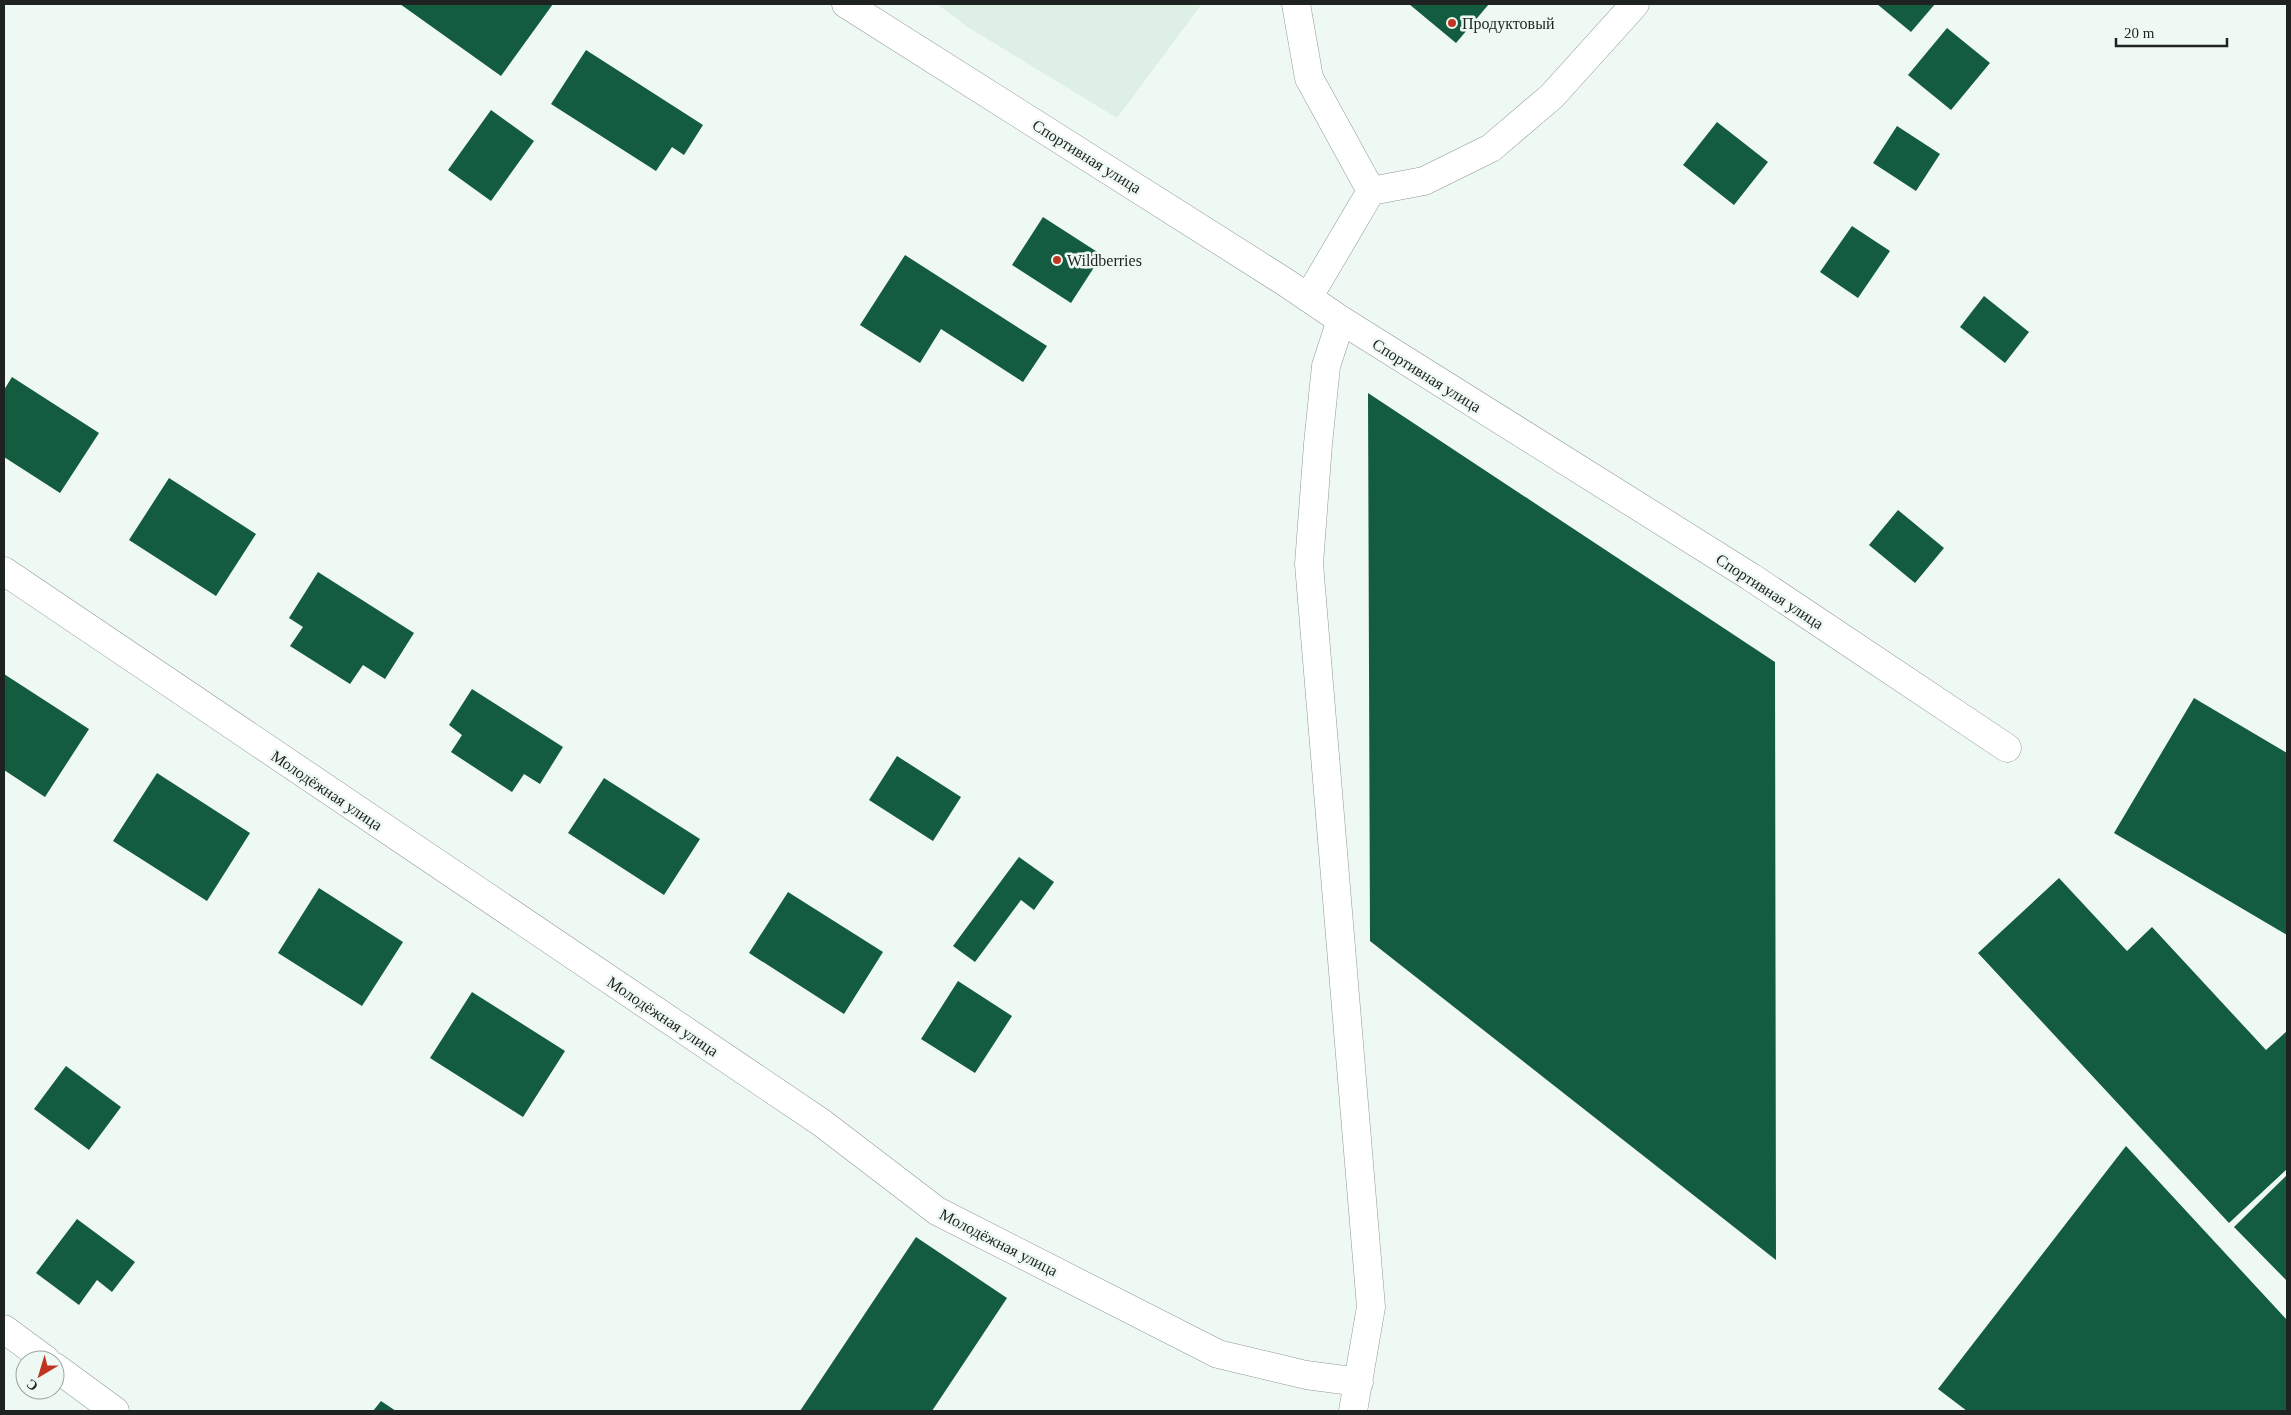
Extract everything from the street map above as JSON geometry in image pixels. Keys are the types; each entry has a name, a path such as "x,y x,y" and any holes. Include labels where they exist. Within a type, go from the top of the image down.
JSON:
{"street":[{"name":"Спортивная улица","path":"846,4 1340,320 1751,577 2007,748"},
{"path":"1296,4 1309,78 1371,191"},
{"path":"1308,298 1371,191 1424,181 1491,148 1552,96 1635,4"},
{"path":"1340,320 1326,366 1309,564 1371,1307 1353,1411"},
{"name":"Молодёжная улица","path":"4,571 822,1124 938,1211 1218,1354 1306,1375 1359,1382"},
{"path":"4,1329 32,1350"},
{"path":"65,1374 115,1411"}],"shaded area":[{"path":"937,4 1202,4 1117,118 969,28"}],"building":[{"path":"400,4 553,4 501,76"},
{"name":"Продуктовый","path":"1409,4 1489,4 1456,43"},
{"path":"1877,4 1935,4 1911,32"},
{"path":"1947,28 1990,63 1951,110 1908,75"},
{"path":"586,50 703,125 684,155 672,147 656,171 551,104"},
{"path":"491,110 534,141 491,201 448,170"},
{"path":"1717,122 1768,162 1734,205 1683,165"},
{"path":"1897,126 1940,154 1916,191 1873,163"},
{"name":"Wildberries","path":"1043,217 1102,255 1071,303 1012,265"},
{"path":"1852,226 1890,251 1858,298 1820,272"},
{"path":"905,255 1047,346 1023,382 941,329 920,363 860,325"},
{"path":"1984,296 2029,332 2005,363 1960,327"},
{"path":"12,377 99,433 60,493 4,457 4,390"},
{"path":"1368,393 1775,662 1776,1260 1370,941"},
{"path":"169,478 256,534 216,596 129,540"},
{"path":"1898,510 1944,548 1915,583 1869,545"},
{"path":"318,572 414,633 385,679 363,665 350,684 290,646 303,627 289,618"},
{"path":"4,674 89,729 45,797 4,770"},
{"path":"472,689 563,747 540,784 524,774 512,792 451,752 462,735 449,725"},
{"path":"2194,698 2287,753 2287,935 2114,833"},
{"path":"897,756 961,797 933,841 869,800"},
{"path":"157,773 250,833 207,901 113,841"},
{"path":"604,778 700,839 664,895 568,833"},
{"path":"1019,857 1054,882 1034,910 1021,900 975,962 953,946"},
{"path":"2059,878 2127,951 2152,927 2266,1050 2287,1031 2287,1169 2229,1223 1978,953"},
{"path":"319,888 403,942 362,1006 278,953"},
{"path":"788,892 883,952 844,1014 749,953"},
{"path":"958,981 1012,1016 975,1073 921,1039"},
{"path":"472,992 565,1051 523,1117 430,1058"},
{"path":"66,1066 121,1107 89,1150 34,1109"},
{"path":"2126,1146 2287,1320 2287,1411 1967,1411 1938,1389"},
{"path":"2287,1175 2287,1281 2234,1227"},
{"path":"77,1219 135,1262 112,1292 97,1280 79,1305 36,1273"},
{"path":"916,1237 1007,1298 932,1411 800,1411"},
{"path":"381,1401 396,1411 373,1411"}],"place":[{"name":"Продуктовый","path":"1452,23"},
{"name":"Wildberries","path":"1057,260"}]}
